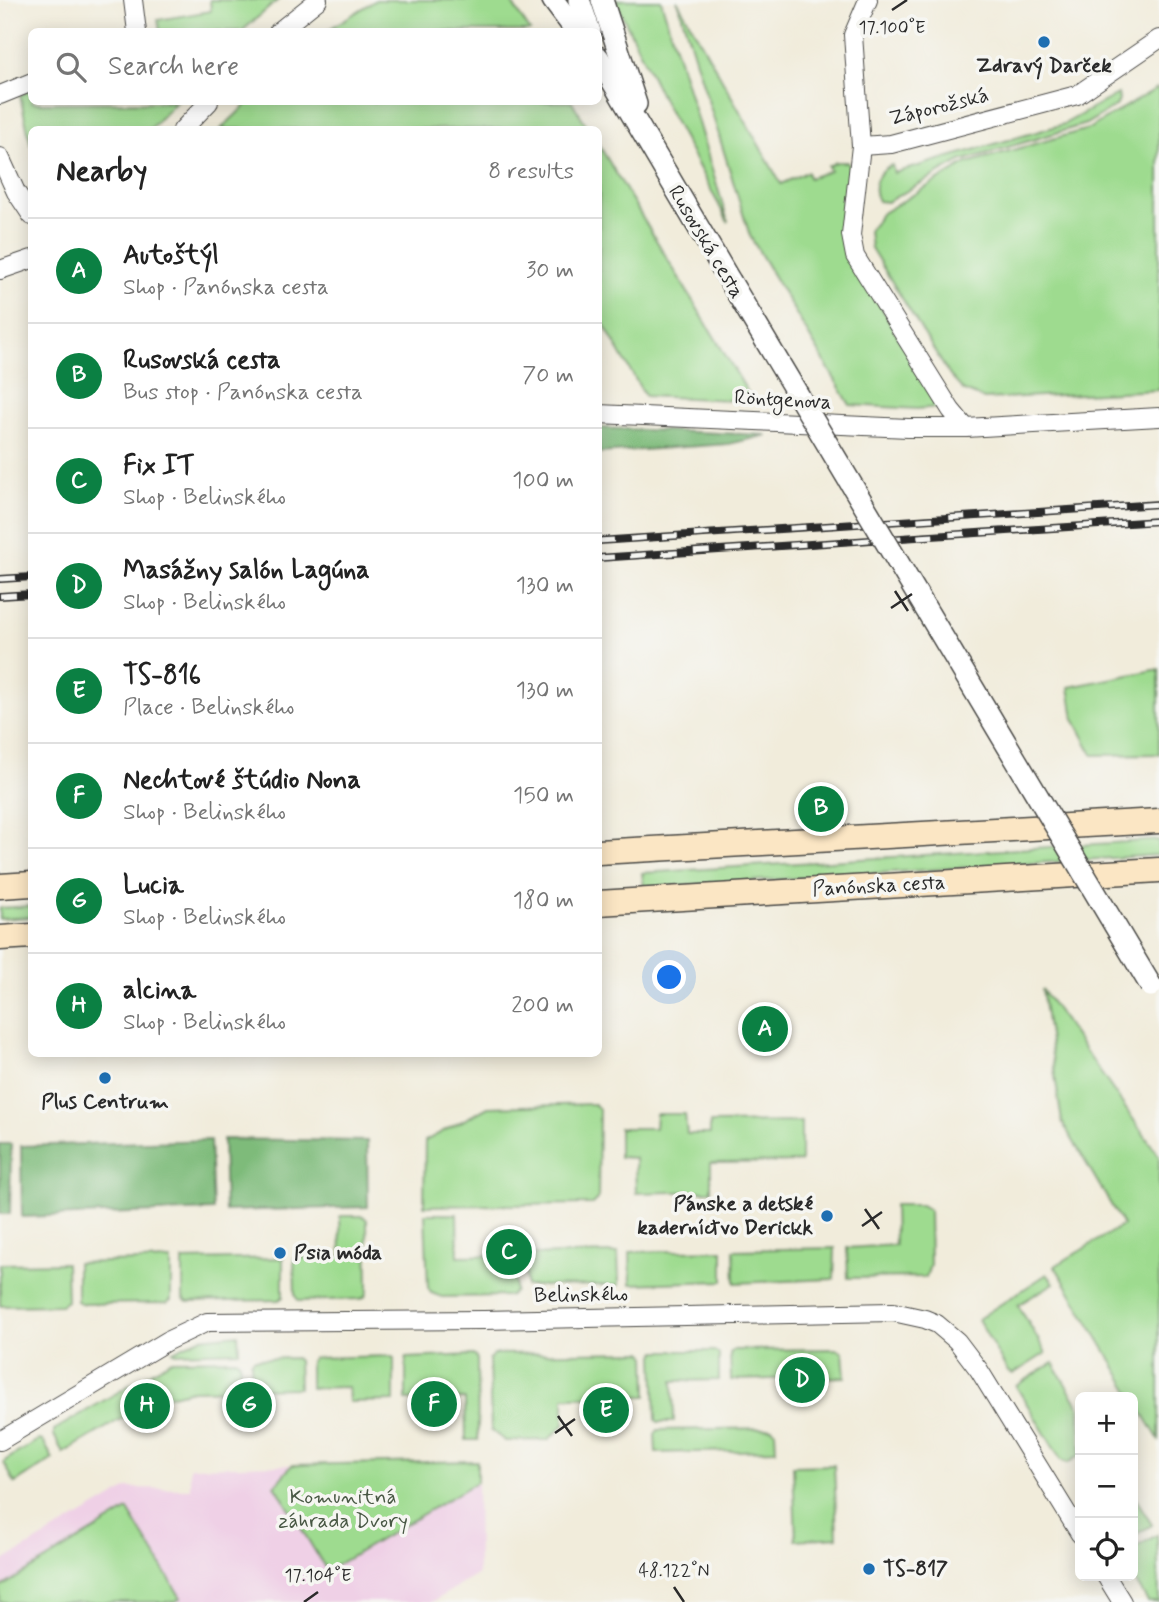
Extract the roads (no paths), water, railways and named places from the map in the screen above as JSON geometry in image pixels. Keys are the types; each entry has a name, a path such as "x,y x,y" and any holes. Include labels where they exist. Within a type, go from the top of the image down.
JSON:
{"main road":[{"path":"602,852 1156,820"},
{"name":"Panónska cesta","path":"602,903 1159,870"},
{"path":"0,886 28,884"},
{"path":"0,938 28,936"}],"street":[{"path":"133,0 136,28"},
{"path":"283,28 318,0"},
{"path":"579,0 589,28"},
{"name":"Rusovská cesta","path":"602,0 650,146"},
{"name":"Záporožská","path":"868,0 853,35 861,146 891,144 1077,95 1159,39"},
{"path":"552,1 574,28"},
{"name":"Rusovská cesta","path":"602,64 1157,994"},
{"path":"0,95 28,84"},
{"path":"186,126 206,105"},
{"path":"861,146 851,235 855,256 951,410 966,428"},
{"path":"0,157 16,192 28,210"},
{"path":"0,270 28,260"},
{"name":"Röntgenova","path":"602,414 908,428 966,428 1159,417"},
{"name":"Belinského","path":"0,1441 167,1341 207,1322 893,1312 937,1324 957,1341 979,1370 1075,1526"},
{"path":"1109,1581 1122,1602"}],"railway":[{"path":"602,541 1159,504"},
{"path":"602,558 1159,521"},
{"path":"0,579 28,577"},
{"path":"0,596 28,594"}],"place":[{"name":"Zdravý Darček","path":"1044,42"},
{"name":"Rusovská cesta","path":"821,809"},
{"name":"Autoštýl","path":"765,1029"},
{"name":"Plus Centrum","path":"105,1078"},
{"name":"Pánske a detské kaderníctvo Derickk","path":"827,1216"},
{"name":"Fix IT","path":"509,1252"},
{"name":"Psia móda","path":"280,1253"},
{"name":"Masážny salón Lagúna","path":"802,1380"},
{"name":"Nechtové štúdio Nona","path":"434,1404"},
{"name":"Lucia","path":"249,1405"},
{"name":"alcina","path":"147,1406"},
{"name":"TS-816","path":"606,1410"},
{"name":"TS-817","path":"869,1569"}],"park label":[{"name":"Komunitná záhrada Dvory","path":"343,1509"}]}
